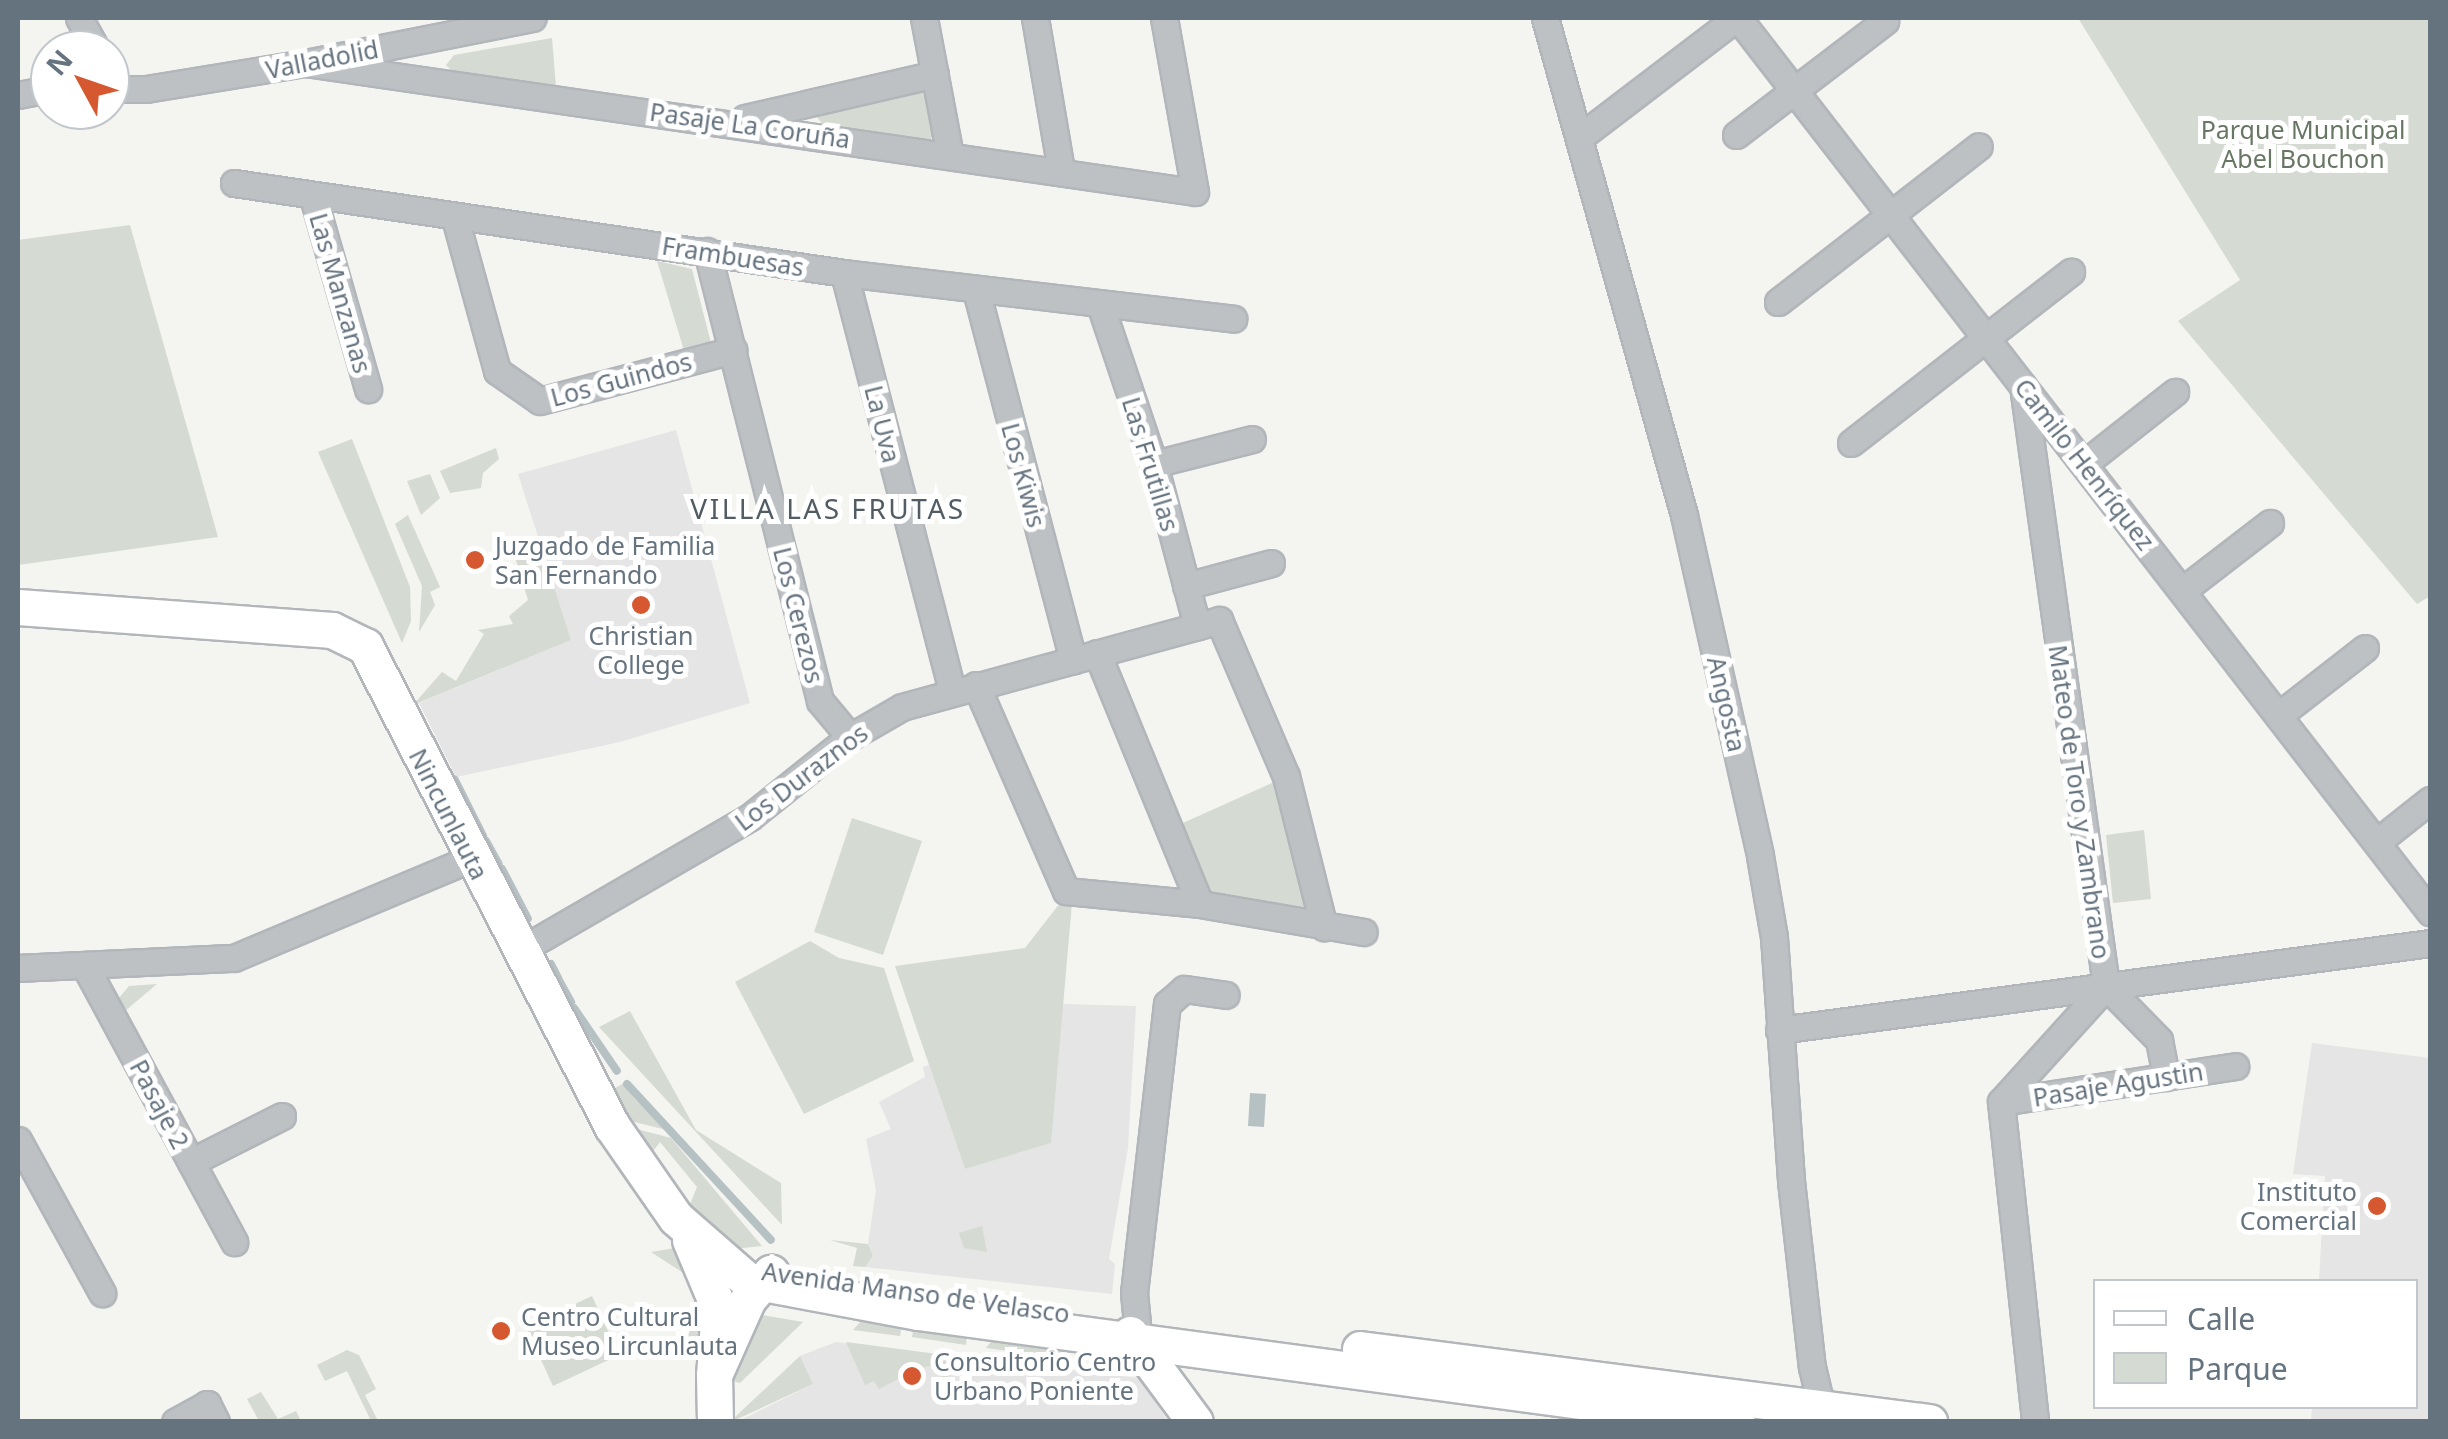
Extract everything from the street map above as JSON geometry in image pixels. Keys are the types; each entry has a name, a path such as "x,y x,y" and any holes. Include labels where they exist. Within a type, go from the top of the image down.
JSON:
{"main road":[{"name":"Nincunlauta","path":"18,607 350,636 375,659 518,951 612,1126 676,1218 755,1275"},
{"path":"676,1218 715,1292 720,1330 714,1375 715,1422"},
{"path":"714,1375 755,1275"},
{"name":"Avenida Manso de Velasco","path":"755,1275 1127,1327 1823,1414 1929,1422"},
{"path":"1127,1327 1171,1361 1195,1422"},
{"path":"1171,1361 1737,1422"}],"street":[{"name":"Valladolid","path":"130,83 305,64 534,18"},
{"path":"924,18 950,155"},
{"path":"1035,18 1060,170"},
{"name":"Pasaje La Coruña","path":"305,64 731,121 1195,192 1164,18"},
{"name":"Angosta","path":"1546,18 1660,421 1734,733 1774,937 1778,1030 1823,1414"},
{"path":"1580,137 1737,18"},
{"name":"Camilo Henríquez","path":"1737,18 2430,912"},
{"path":"1736,135 1884,22"},
{"path":"731,121 935,74"},
{"path":"1778,302 1979,146"},
{"name":"Frambuesas","path":"234,184 844,274 1233,319"},
{"name":"Las Manzanas","path":"313,197 368,389"},
{"name":"Los Guindos","path":"456,218 496,372 540,402 733,350"},
{"name":"Los Cerezos","path":"707,251 820,700 850,736"},
{"path":"1851,443 2071,272"},
{"name":"La Uva","path":"844,274 964,688 1066,891 1200,904"},
{"name":"Los Kiwis","path":"976,290 1085,656 1200,904"},
{"name":"Las Frutillas","path":"1100,304 1154,464 1186,586 1286,776 1324,926"},
{"name":"Mateo de Toro y Zambrano","path":"2001,1102 2106,986 2022,381"},
{"path":"2085,463 2175,392"},
{"path":"1154,464 1252,439"},
{"path":"2183,590 2270,522"},
{"path":"1186,586 1271,563"},
{"name":"Los Duraznos","path":"518,951 750,817 850,736 902,707 1208,623"},
{"path":"2279,715 2365,648"},
{"path":"2377,842 2430,800"},
{"path":"18,968 234,958 472,858"},
{"path":"1200,904 1364,932"},
{"path":"1778,1030 2430,942"},
{"name":"Pasaje 2","path":"85,966 234,1242"},
{"path":"2106,986 2159,1040 2166,1077"},
{"path":"1127,1327 1167,1004 1184,989 1226,995"},
{"name":"Pasaje Agustin","path":"2001,1102 2236,1066"},
{"path":"2001,1102 2034,1422"},
{"path":"191,1162 282,1116"},
{"path":"18,1140 102,1293"},
{"path":"175,1422 212,1413"}],"shaded area":[{"name":"Christian College","path":"676,430 750,703 620,742 456,777 419,703 571,640 518,474"},
{"path":"1062,1004 1136,1006 1128,1148 1109,1259 1115,1264 1112,1294 865,1267 873,1256 868,1244 876,1190 866,1139 891,1129 879,1102 925,1077 923,1067 929,1065 965,1169 1050,1143"},
{"name":"Instituto Comercial","path":"2312,1043 2430,1058 2430,1421 2311,1421 2312,1409 2418,1409 2418,1279 2319,1279 2325,1176 2293,1174"},
{"path":"1250,1093 1266,1094 1264,1127 1248,1126"},
{"name":"Consultorio Centro Urbano Poniente","path":"836,1342 1139,1378 1168,1421 737,1422 813,1384 800,1356"}],"green space":[{"name":"Parque Municipal Abel Bouchon","path":"2078,18 2430,18 2430,596 2417,604 2178,321 2240,280"},
{"path":"552,38 556,87 455,74 446,65 454,55"},
{"path":"918,90 926,95 934,134 929,141 823,125 817,117 818,111"},
{"path":"130,225 218,537 18,565 18,240"},
{"path":"657,261 692,269 712,347 685,354"},
{"path":"352,439 410,587 411,621 402,643 318,452"},
{"path":"496,448 499,459 483,473 481,488 450,493 440,471"},
{"path":"430,474 440,498 421,515 407,481"},
{"path":"408,515 440,587 430,592 435,605 419,632 422,586 395,524"},
{"path":"538,536 571,640 413,705 442,672 456,681 484,634 478,630 513,624 509,616 528,600 512,547"},
{"path":"1283,778 1311,914 1212,900 1174,827"},
{"path":"852,818 922,841 883,955 814,932"},
{"path":"2144,830 2151,899 2113,903 2106,835"},
{"path":"1060,903 1072,903 1051,1143 965,1169 895,966 1025,948"},
{"path":"810,941 839,958 884,968 914,1061 804,1114 735,982"},
{"path":"157,984 125,1011 118,999 129,986"},
{"path":"630,1011 696,1130 781,1183 782,1225 599,1027"},
{"path":"624,1083 635,1099 671,1131 626,1120 610,1091"},
{"path":"629,1127 671,1138 762,1246 733,1249 688,1209 697,1187 660,1142 648,1158"},
{"path":"982,1226 987,1252 964,1248 959,1233"},
{"path":"830,1240 868,1244 873,1256 865,1267 853,1266 857,1248"},
{"path":"675,1248 706,1307 701,1364 685,1343 699,1308 688,1276 651,1252"},
{"path":"592,1296 619,1355 553,1386 526,1327"},
{"path":"756,1314 803,1322 740,1383 729,1380"},
{"path":"862,1320 902,1324 900,1336 853,1330"},
{"path":"914,1326 967,1334 966,1345 912,1337"},
{"path":"993,1339 1071,1347 1061,1358 986,1348"},
{"path":"846,1342 967,1358 965,1368 943,1379 936,1365 920,1368 879,1389 874,1381 865,1385"},
{"path":"347,1350 359,1355 376,1389 365,1395 378,1421 371,1421 347,1371 325,1381 317,1365"},
{"path":"800,1356 813,1384 733,1421 735,1417"},
{"path":"261,1392 278,1419 296,1411 301,1421 259,1421 247,1399"}],"waterway":[{"path":"455,780 483,836"},
{"path":"486,841 499,864"},
{"path":"502,869 528,919"},
{"path":"551,964 558,978"},
{"path":"560,982 571,1002"},
{"path":"574,1008 617,1071"},
{"path":"627,1084 771,1240"}],"place":[{"name":"Juzgado de Familia San Fernando","path":"475,560"},
{"name":"Christian College","path":"641,605"},
{"name":"Instituto Comercial","path":"2377,1206"},
{"name":"Centro Cultural Museo Lircunlauta","path":"501,1331"},
{"name":"Consultorio Centro Urbano Poniente","path":"912,1376"}],"district":[{"name":"VILLA LAS FRUTAS","path":"828,508"}]}
